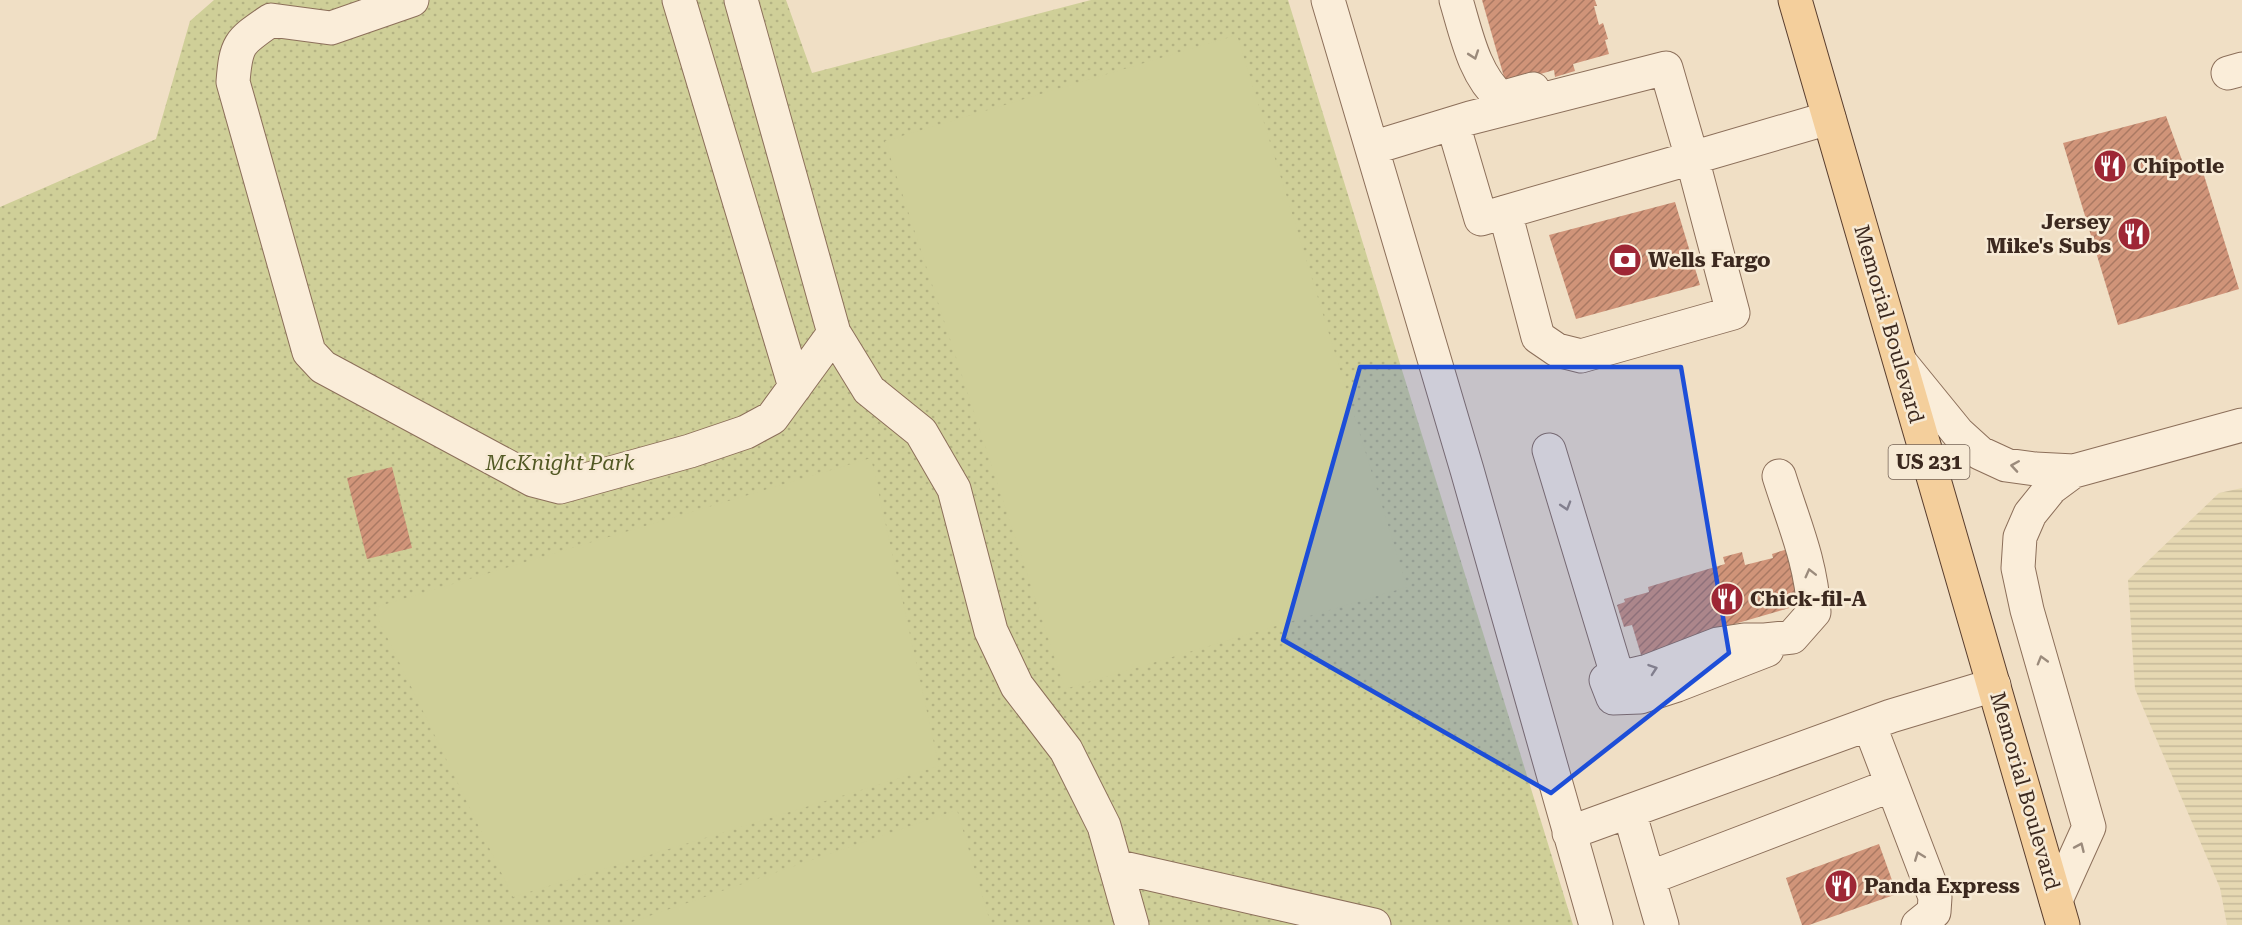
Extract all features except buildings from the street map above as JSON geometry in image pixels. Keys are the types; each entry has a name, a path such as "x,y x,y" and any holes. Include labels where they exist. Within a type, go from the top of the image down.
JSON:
{"main road":[{"name":"Memorial Boulevard","path":"1795,0 2060,913"}],"lane":[{"path":"412,0 331,28 271,20 247,36 235,54 233,82 309,352 324,367 533,480 560,487 690,451 746,432 772,418 834,333"},
{"path":"679,0 795,387"},
{"path":"741,0 834,333 869,390 921,432 954,489 991,631 1017,686 1066,750 1104,826 1132,925"},
{"path":"1328,0 1470,481 1596,925"},
{"path":"1456,0 1478,66 1490,88 1501,98 1552,81 1663,52"},
{"path":"1372,148 1453,124 1666,68 1692,158 1722,316 1581,356 1557,350 1539,337 1513,209"},
{"path":"1453,124 1481,219 1829,118"},
{"path":"1901,363 1958,433 1980,453 2006,465 2073,471 2242,425"},
{"path":"1549,450 1618,678 1648,671 1718,644 1792,637 1814,612 1813,583 1801,539 1779,476"},
{"path":"2060,913 2089,827 2027,610 2018,568 2019,537 2030,513 2051,488 2073,471"},
{"path":"1569,833 1869,724 1994,686"},
{"path":"1869,724 1935,897 1934,912 1918,925"},
{"path":"1649,878 1892,785"},
{"path":"1629,811 1662,925"},
{"path":"1115,866 1374,925"}],"highlighted area":[{"path":"1360,367 1681,367 1729,653 1551,793 1283,640"}],"shaded area":[{"path":"2242,488 2242,925 2227,925 2220,888 2135,689 2128,580 2219,493"}],"green space":[{"name":"McKnight Park","path":"214,0 786,0 812,73 1091,0 1288,0 1573,925 0,925 0,207 156,139 190,21"},
{"path":"1237,35 1407,587 1065,689 885,141"},
{"path":"871,458 939,766 513,897 373,608"},
{"path":"957,810 991,925 623,925"}],"place":[{"name":"Chipotle","path":"2110,166"},
{"name":"Jersey Mike's Subs","path":"2134,234"},
{"name":"Wells Fargo","path":"1625,260"},
{"name":"Chick-fil-A","path":"1727,599"},
{"name":"Panda Express","path":"1841,886"}]}
